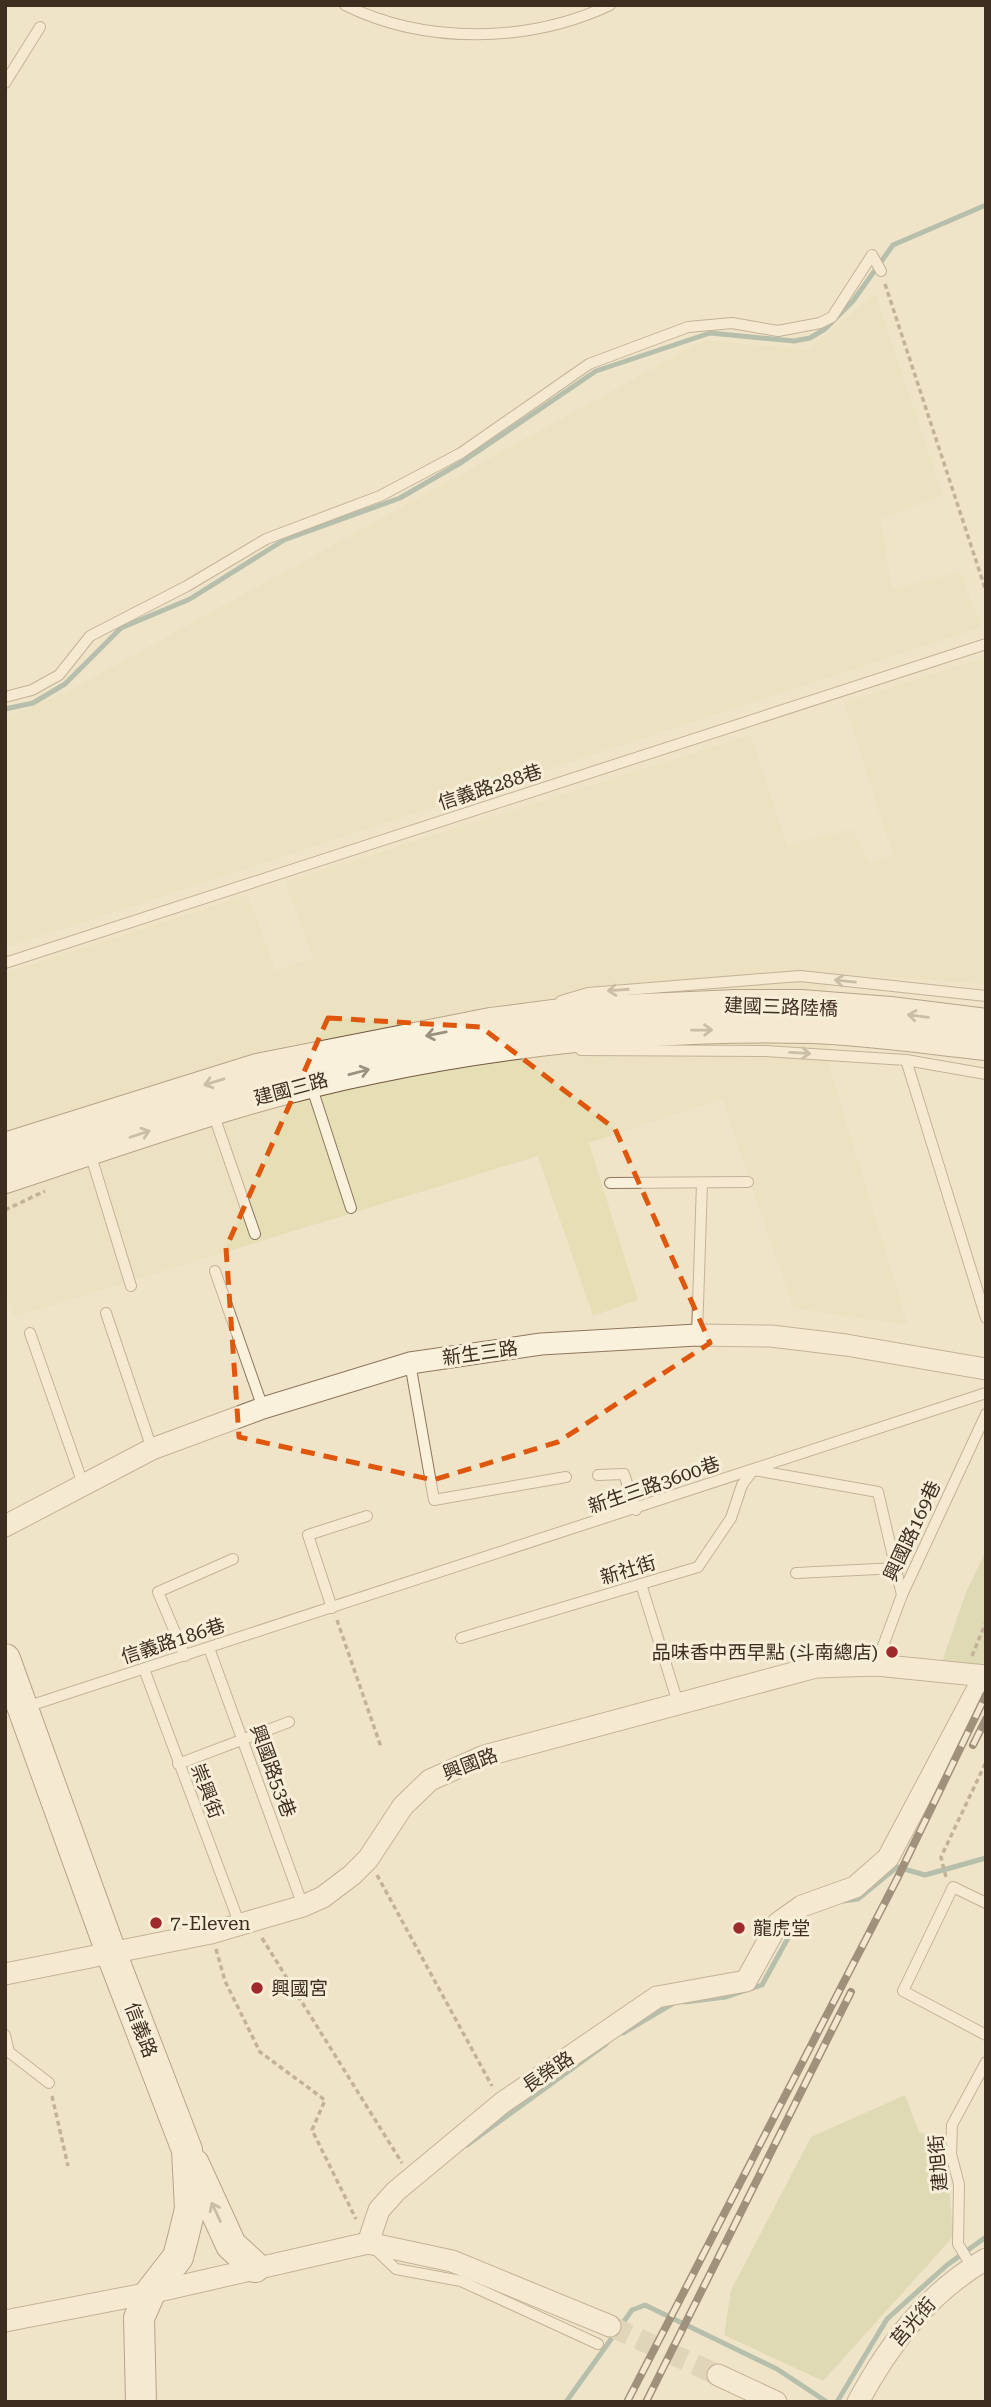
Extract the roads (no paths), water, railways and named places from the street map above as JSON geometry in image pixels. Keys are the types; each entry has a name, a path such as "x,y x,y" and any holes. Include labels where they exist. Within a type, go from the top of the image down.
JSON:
{"street":[{"name":"建國三路陸橋","path":"580,1025 683,1005 801,1005 986,1024"},
{"name":"建國三路","path":"5,1147 257,1069 580,1025"},
{"name":"建國三路陸橋","path":"580,1025 678,1030 814,1028 986,1045"},
{"name":"建國三路","path":"5,1178 212,1110 499,1034"},
{"name":"新生三路","path":"5,1526 152,1449 263,1408 410,1363 541,1344 697,1335 771,1336 986,1369"},
{"name":"信義路","path":"5,1659 112,1955 187,2150 190,2209 178,2257 150,2293 139,2318 141,2402"},
{"name":"興國路","path":"5,1974 112,1955 211,1933 303,1906 323,1897 368,1859 403,1806 430,1780 455,1767 678,1703 816,1667 876,1665 978,1676"},
{"name":"長榮路","path":"368,2243 379,2210 411,2176 502,2104 657,1997 746,1981 778,1923 802,1906 855,1887 880,1866 888,1858 978,1676"},
{"path":"187,2150 231,2245 255,2267"},
{"path":"5,2321 150,2293 368,2243 452,2261 610,2326"},
{"name":"莒光街","path":"858,2402 894,2341 933,2297 979,2263"},
{"path":"718,2375 776,2402"}],"lane":[{"path":"345,5 424,30 461,34 524,32 610,5"},
{"path":"5,82 40,27"},
{"path":"5,697 32,690 59,675 90,636 187,586 266,539 380,496 461,453 589,363 688,327 732,323 778,331 821,323 832,317 840,307 872,255 881,271"},
{"name":"信義路288巷","path":"5,963 986,644"},
{"path":"499,1034 588,993 800,976 986,996"},
{"path":"499,1034 609,1052 765,1051 906,1060 986,1074"},
{"path":"906,1060 986,1318"},
{"path":"311,1084 351,1208"},
{"path":"212,1110 255,1234"},
{"path":"89,1150 131,1286"},
{"path":"697,1335 702,1182"},
{"path":"610,1183 748,1182"},
{"path":"215,1271 263,1408"},
{"path":"106,1313 152,1449"},
{"path":"30,1333 83,1484"},
{"path":"410,1363 434,1500 566,1478"},
{"name":"新生三路3600巷","path":"332,1608 986,1393"},
{"name":"興國路169巷","path":"876,1665 902,1595 986,1414"},
{"path":"753,1470 878,1492 898,1568 902,1595"},
{"name":"新社街","path":"461,1638 698,1567 731,1518 742,1485 753,1470"},
{"path":"598,1475 624,1474 636,1510"},
{"path":"332,1608 308,1535 367,1516"},
{"path":"185,1656 158,1592 233,1559"},
{"path":"796,1573 898,1568"},
{"path":"641,1584 678,1703"},
{"name":"信義路186巷","path":"23,1708 332,1608"},
{"name":"興國路53巷","path":"209,1648 303,1906"},
{"name":"崇興街","path":"144,1669 178,1764 246,1923"},
{"path":"178,1764 289,1722"},
{"path":"986,1903 953,1887 903,1991 986,2035"},
{"path":"5,2035 9,2052 50,2083"},
{"name":"建旭街","path":"979,2263 958,2244 959,2184 951,2154 952,2125 986,2062"},
{"path":"368,2243 396,2269 461,2281 598,2344"}],"waterway":[{"path":"5,709 33,703 65,684 121,628 190,599 284,540 400,498 462,462 596,371 710,333 794,341 810,338 825,329 853,301 893,245 986,205"},
{"path":"843,1901 858,1899 897,1867 925,1875 986,1858"},
{"path":"685,2002 726,1997 762,1985 798,1920"},
{"path":"623,2033 672,2004"},
{"path":"467,2145 606,2044"},
{"path":"837,2402 887,2319 947,2265 986,2237"},
{"path":"566,2402 632,2310 645,2305 777,2369 827,2402"}],"tunnel":[{"path":"610,2326 718,2375"}],"railway":[{"path":"627,2402 897,1879 986,1695"},
{"path":"973,1745 986,1719"},
{"path":"646,2402 851,1992"}],"place":[{"name":"品味香中西早點 (斗南總店)","path":"892,1652"},
{"name":"7-Eleven","path":"156,1923"},
{"name":"龍虎堂","path":"739,1928"},
{"name":"興國宮","path":"257,1988"}]}
